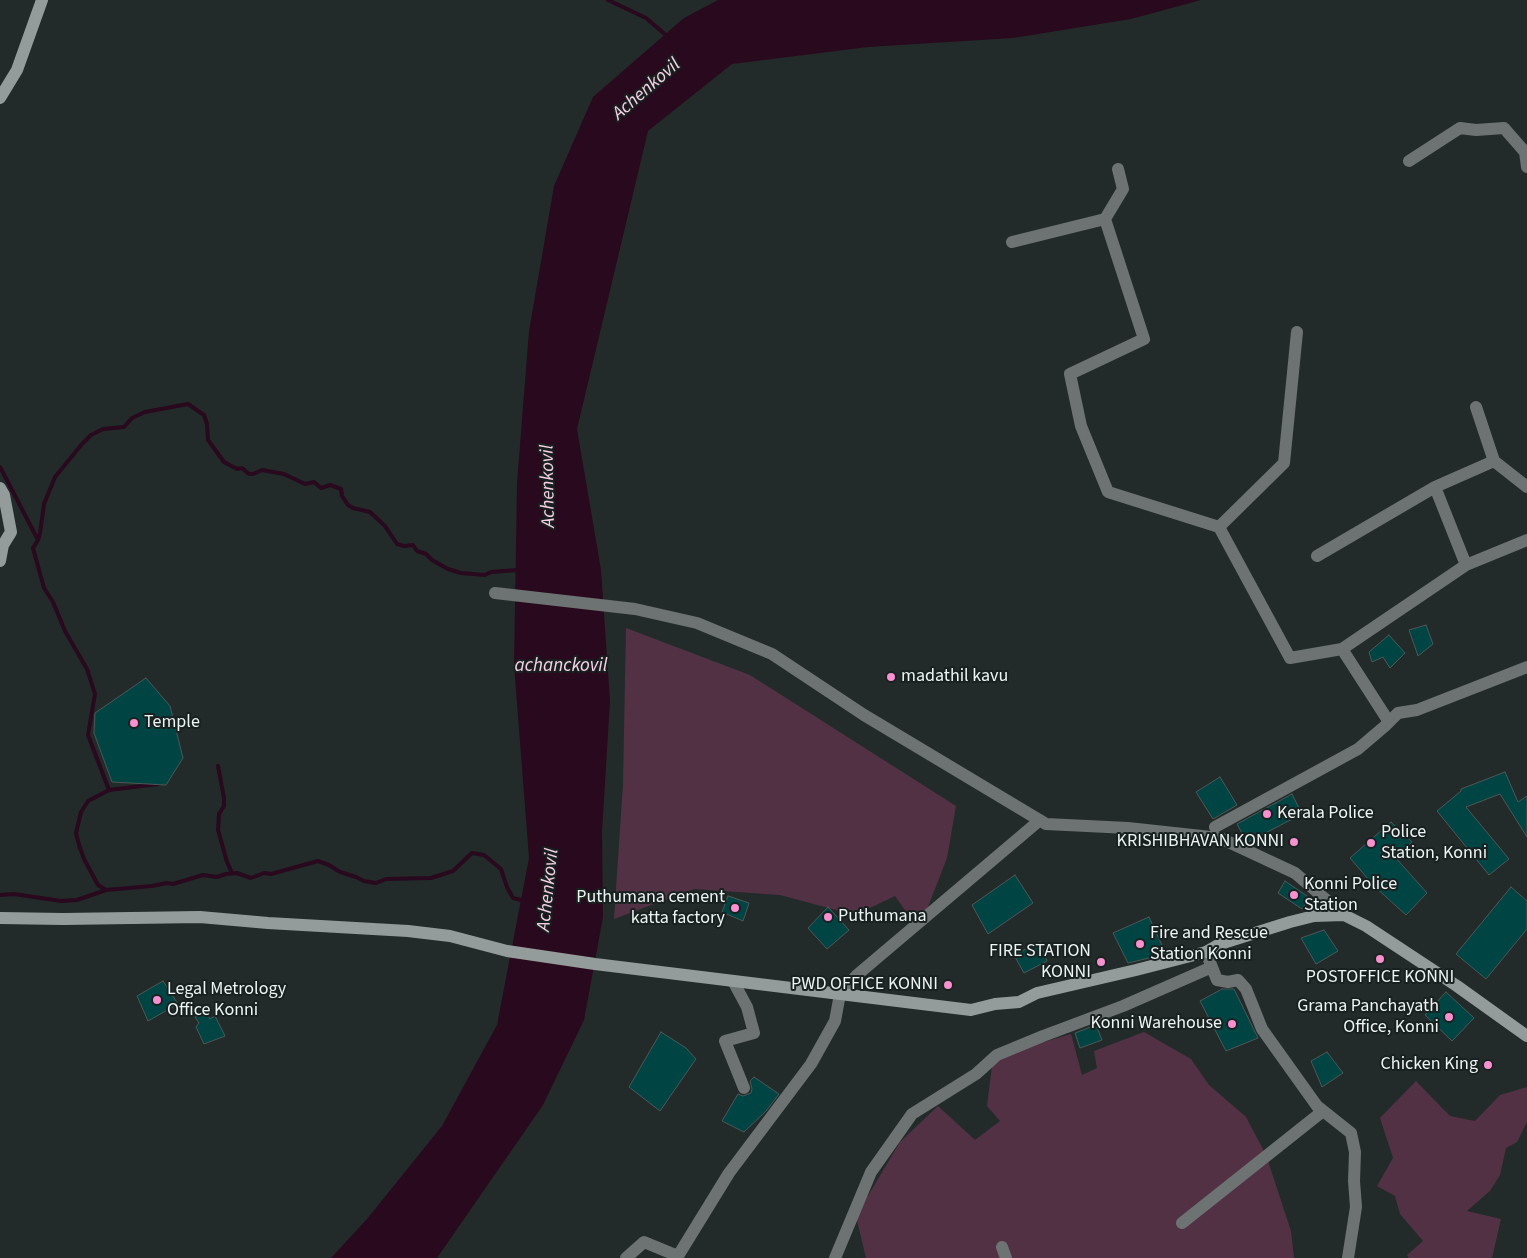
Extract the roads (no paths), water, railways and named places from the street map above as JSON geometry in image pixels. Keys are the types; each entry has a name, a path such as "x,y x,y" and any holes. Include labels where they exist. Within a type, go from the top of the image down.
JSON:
{"main road":[{"path":"0,98 17,70 42,0"},
{"path":"0,488 4,495 11,532 3,545 0,561"},
{"path":"0,918 200,917 408,931 450,936 507,951 595,964 971,1010 996,1004 1019,1002 1037,993 1206,952 1220,944 1290,922 1314,916 1344,915 1366,926 1457,986 1527,1036"}],"street":[{"path":"1409,161 1460,128 1476,130 1504,128 1526,152 1527,167"},
{"path":"1012,242 1105,219 1123,189 1118,169"},
{"path":"1105,219 1144,339 1070,374 1082,426 1108,492 1219,527 1290,658 1342,649 1466,565 1527,540"},
{"path":"1219,527 1284,463 1298,332"},
{"path":"1476,407 1494,461 1527,487"},
{"path":"1317,556 1434,487 1494,461"},
{"path":"1434,487 1466,565"},
{"path":"495,592 636,609 696,623 772,654 864,715 1046,824 1128,828 1220,838 1295,873 1344,915"},
{"path":"1342,649 1389,722"},
{"path":"1215,827 1340,761 1358,749 1398,713 1417,710 1527,667"},
{"path":"626,1258 644,1242 678,1256 729,1173 812,1064 835,1021 840,994 864,970 1040,820"},
{"path":"1206,952 1217,980 1228,982 1238,980 1246,989 1262,1029 1317,1106 1351,1133 1355,1152 1354,1181 1356,1207 1348,1258"},
{"path":"835,1258 871,1172 912,1114 976,1074 997,1056 1043,1036 1123,1006 1212,967"},
{"path":"733,981 747,1007 754,1033 725,1041 744,1088"},
{"path":"1182,1223 1323,1112"}],"water":[{"name":"achanckovil","path":"718,0 1201,0 1131,19 1013,38 868,47 732,64 648,131 577,429 601,570 610,701 602,832 603,917 584,1020 543,1105 437,1258 331,1258 367,1219 442,1126 497,1025 529,858 514,665 517,483 529,331 554,186 593,97 684,18"}],"waterway":[{"path":"608,0 646,18 667,36"},
{"path":"109,790 88,735 95,694 87,669 65,631 53,602 44,588 33,548 40,533 44,504 55,477 91,435 103,429 124,427 132,418 145,412 188,404 204,415 207,424 208,440 224,462 237,469 242,468 249,474 262,470 284,474 305,484 314,482 321,488 330,485 341,489 342,496 348,505 370,512 385,526 397,544 404,546 413,545 417,551 426,554 432,560 448,569 461,573 485,575 491,572 518,570"},
{"path":"0,467 38,540"},
{"path":"218,766 224,798 224,806 219,814 218,830 232,873"},
{"path":"158,784 109,790 88,801 81,812 76,833 79,845 98,885 106,890 167,883 173,884 203,875 217,877 237,873 251,878 264,873 271,874 318,861 340,872 364,881 376,883 386,879 431,878 453,871 472,853 484,855 501,869 513,898 525,901"},
{"path":"0,895 14,894 61,901 77,900 106,890"}],"place":[{"name":"madathil kavu","path":"891,677"},
{"name":"Temple","path":"134,723"},
{"name":"Kerala Police","path":"1267,814"},
{"name":"KRISHIBHAVAN KONNI","path":"1294,842"},
{"name":"Police Station, Konni","path":"1371,843"},
{"name":"Konni Police Station","path":"1294,895"},
{"name":"Puthumana cement katta factory","path":"735,908"},
{"name":"Puthumana","path":"828,917"},
{"name":"Fire and Rescue Station Konni","path":"1140,944"},
{"name":"POSTOFFICE KONNI","path":"1380,959"},
{"name":"FIRE STATION KONNI","path":"1101,962"},
{"name":"PWD OFFICE KONNI","path":"948,985"},
{"name":"Legal Metrology Office Konni","path":"157,1000"},
{"name":"Grama Panchayath Office, Konni","path":"1449,1017"},
{"name":"Konni Warehouse","path":"1232,1024"},
{"name":"Chicken King","path":"1488,1065"}],"water label":[{"name":"Achenkovil","path":"647,90"},
{"name":"Achenkovil","path":"549,486"},
{"name":"Achenkovil","path":"549,890"}]}
